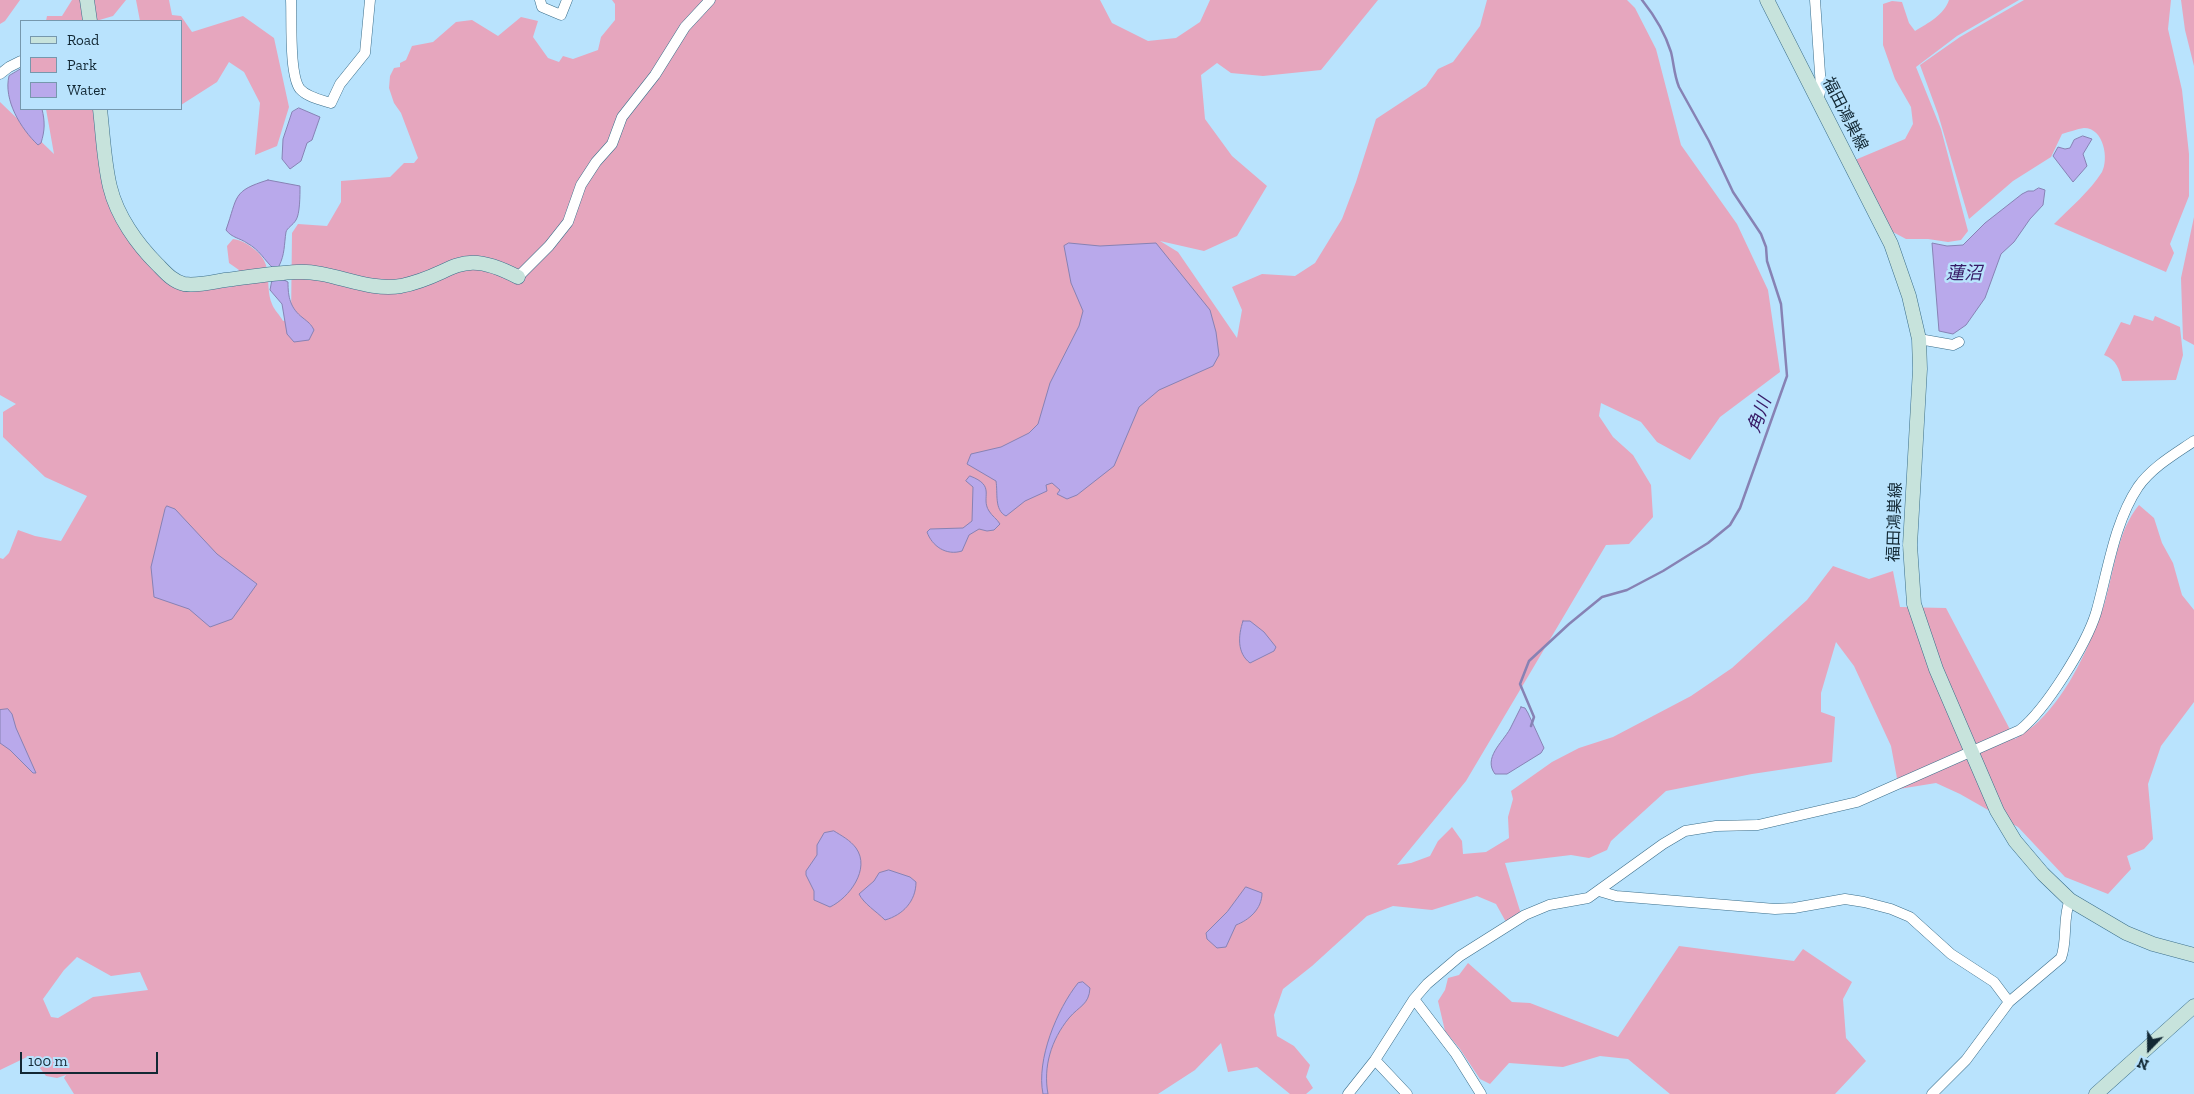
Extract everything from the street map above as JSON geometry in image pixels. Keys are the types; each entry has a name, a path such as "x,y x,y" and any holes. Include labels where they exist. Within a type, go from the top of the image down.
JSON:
{"main road":[{"path":"87,0 90,20"},
{"name":"福田鴻巣線","path":"1767,0 1898,259 1910,296 1919,339 1920,369 1910,545 1914,604 1936,669 1997,811 2015,841 2043,874 2070,900 2126,933 2153,944 2194,955"},
{"path":"100,110 110,188 121,214 146,253 170,278 178,282 200,285 240,278 298,272 315,273 378,286 399,286 417,281 454,265 478,262 500,267 518,277"},
{"path":"2096,1094 2194,1006"}],"street":[{"path":"291,0 294,76 300,89 313,98 331,103 340,84 365,53 370,0"},
{"path":"540,0 542,8 561,15 567,0"},
{"path":"518,277 564,228 581,185 596,162 612,144 622,117 647,86 685,27 710,0"},
{"path":"1815,0 1820,88 1818,101"},
{"path":"0,74 9,66 20,61"},
{"path":"1919,339 1953,345 1959,342"},
{"path":"1348,1094 1375,1060 1414,999 1444,968 1525,915 1548,905 1580,900 1599,891 1663,844 1685,832 1716,826 1758,824 1858,802 2020,730 2039,712 2082,646 2095,615 2121,522 2130,502 2145,478 2194,441"},
{"path":"1599,891 1616,896 1775,909 1794,908 1845,899 1864,902 1910,917 1951,954 1994,982 2009,1002"},
{"path":"1932,1094 1966,1060 2009,1002 2061,958 2064,950 2067,907 2070,900"},
{"path":"1414,999 1456,1054 1481,1094"},
{"path":"1375,1060 1408,1094"}],"green space":[{"path":"0,0 20,0 5,21 0,24"},
{"path":"72,0 126,0 113,16 99,20 46,20 47,16 62,16"},
{"path":"136,0 169,0 172,15 181,16 192,32 243,16 274,38 289,107 277,146 255,155 260,103 244,72 229,62 217,82 182,104 182,20 140,20"},
{"path":"612,0 1100,0 1112,23 1148,41 1176,38 1200,22 1210,0 1378,0 1321,70 1263,76 1231,73 1217,63 1201,75 1205,119 1232,156 1267,186 1237,236 1204,251 1160,241 1178,252 1237,338 1242,310 1232,287 1262,274 1295,276 1315,263 1342,219 1376,119 1426,86 1438,69 1453,62 1480,26 1487,0 1627,0 1635,8 1656,49 1681,145 1737,224 1768,290 1780,372 1720,417 1690,460 1657,442 1641,422 1601,403 1599,416 1613,437 1633,455 1651,485 1653,517 1629,544 1606,545 1466,781 1397,865 1411,863 1430,856 1438,841 1452,827 1462,841 1463,854 1486,852 1509,838 1508,817 1513,799 1511,791 1552,762 1579,748 1613,737 1691,696 1732,668 1807,600 1833,566 1869,579 1893,571 1900,607 1946,608 2015,739 2036,724 2050,709 2078,667 2104,605 2121,540 2132,515 2139,505 2154,518 2162,543 2173,563 2182,595 2194,610 2194,702 2161,746 2148,784 2153,839 2144,849 2127,856 2131,869 2108,894 2065,877 2018,827 1960,794 1936,783 1899,789 1891,746 1854,666 1836,642 1821,693 1821,712 1835,717 1832,762 1752,774 1666,791 1611,841 1607,850 1589,858 1571,855 1505,863 1521,914 1506,922 1496,904 1477,896 1432,910 1393,906 1367,916 1312,966 1283,989 1274,1015 1277,1036 1294,1046 1310,1065 1306,1077 1313,1088 1306,1094 1290,1094 1257,1067 1228,1072 1221,1043 1195,1070 1158,1094 74,1094 64,1078 66,1075 57,1078 46,1076 36,1063 27,1057 0,1070 0,558 3,559 9,553 18,530 35,536 61,541 87,496 45,477 3,437 3,412 16,404 0,395 0,102 54,154 46,110 97,110 118,219 186,289 232,287 239,270 229,263 227,246 233,239 247,244 265,262 272,304 283,321 291,319 292,233 298,224 327,226 341,202 341,181 390,177 404,163 414,163 418,158 401,113 394,103 389,88 390,76 394,68 400,67 400,63 406,60 412,46 433,42 456,22 472,20 498,36 521,17 538,21 533,37 548,58 559,62 563,56 573,59 598,50 601,37 615,20 615,4","holes":["77,957 111,976 140,972 148,990 93,997 58,1018 51,1017 43,999 64,970"]},
{"path":"1949,0 2019,0 1957,36 1916,67 1941,129 1968,231 1961,240 1948,242 1928,239 1906,239 1891,231 1855,160 1905,139 1913,124 1911,107 1895,79 1883,45 1883,4 1892,1 1902,2 1909,23 1915,31 1939,14"},
{"path":"2024,0 2171,0 2168,29 2182,90 2189,154 2189,196 2170,244 2174,253 2166,272 2054,224 2086,193 2102,172 2105,152 2100,138 2091,129 2084,128 2062,134 2051,157 2013,181 1969,219 1938,114 1920,65 1960,37"},
{"path":"2181,0 2194,0 2194,66 2185,30"},
{"path":"2194,217 2194,345 2183,339 2181,278"},
{"path":"2134,315 2153,321 2155,316 2180,327 2183,355 2176,380 2122,381 2115,362 2104,355 2121,322 2130,325"},
{"path":"1679,946 1794,961 1803,949 1852,982 1843,999 1846,1038 1866,1061 1835,1094 1670,1094 1628,1059 1600,1056 1563,1067 1509,1063 1490,1084 1480,1079 1460,1049 1445,1031 1438,1001 1445,990 1448,978 1459,975 1468,963 1512,1002 1530,1003 1618,1037"}],"water":[{"path":"20,70 20,110 42,110 44,130 41,143 38,145 25,131 15,114 9,95 9,76"},
{"path":"299,108 320,117 312,140 307,143 301,161 290,169 282,159 283,139 292,112"},
{"path":"2083,136 2092,139 2083,154 2087,166 2073,182 2053,156 2058,147 2070,148 2074,140"},
{"path":"268,180 300,186 298,213 296,220 286,232 279,266 282,279 288,282 289,297 295,310 314,330 309,340 294,342 287,334 282,304 270,290 274,269 255,249 226,230 238,196 248,188"},
{"name":"蓮沼","path":"2039,188 2045,190 2043,205 2030,219 2014,242 2001,254 1985,298 1966,325 1953,334 1939,331 1932,243 1947,246 1963,245 1985,223 2022,194"},
{"path":"1069,243 1100,246 1156,243 1210,310 1216,332 1219,355 1213,366 1159,390 1139,407 1114,466 1077,495 1067,499 1057,494 1060,490 1052,483 1046,485 1047,491 1025,501 1006,516 998,505 996,481 967,464 971,454 1001,447 1029,433 1038,424 1050,383 1079,326 1083,311 1071,283 1064,246"},
{"path":"970,476 978,480 986,488 987,506 990,513 1000,524 994,530 979,529 969,535 962,551 945,551 932,542 927,532 930,529 963,528 972,521 973,487 966,481"},
{"path":"167,506 175,509 217,554 257,584 232,619 210,627 189,609 154,597 151,567"},
{"path":"1243,621 1250,621 1264,632 1276,647 1274,651 1250,663 1243,654 1240,644 1240,632"},
{"path":"1521,707 1525,708 1528,713 1544,748 1541,753 1507,774 1495,774 1491,762 1492,756 1510,729"},
{"path":"8,709 12,714 16,728 36,773 33,773 10,750 0,743 0,710"},
{"path":"834,831 849,840 856,848 860,856 861,865 856,882 851,890 830,907 814,900 814,891 806,871 817,855 817,845 824,833"},
{"path":"889,870 910,877 916,882 914,895 903,911 885,920 859,894 874,881 879,873"},
{"path":"1246,887 1262,893 1260,904 1250,917 1236,925 1226,947 1217,948 1207,939 1206,933 1227,912"},
{"path":"1083,982 1090,988 1088,998 1069,1018 1057,1035 1048,1064 1048,1094 1043,1094 1043,1066 1050,1036 1070,994 1078,983"}],"waterway":[{"name":"角川","path":"1531,726 1534,717 1520,684 1529,661 1602,597 1627,590 1663,571 1708,543 1730,525 1740,508 1787,376 1781,304 1767,261 1766,247 1761,234 1733,192 1709,141 1679,87 1666,38 1642,0"}]}
